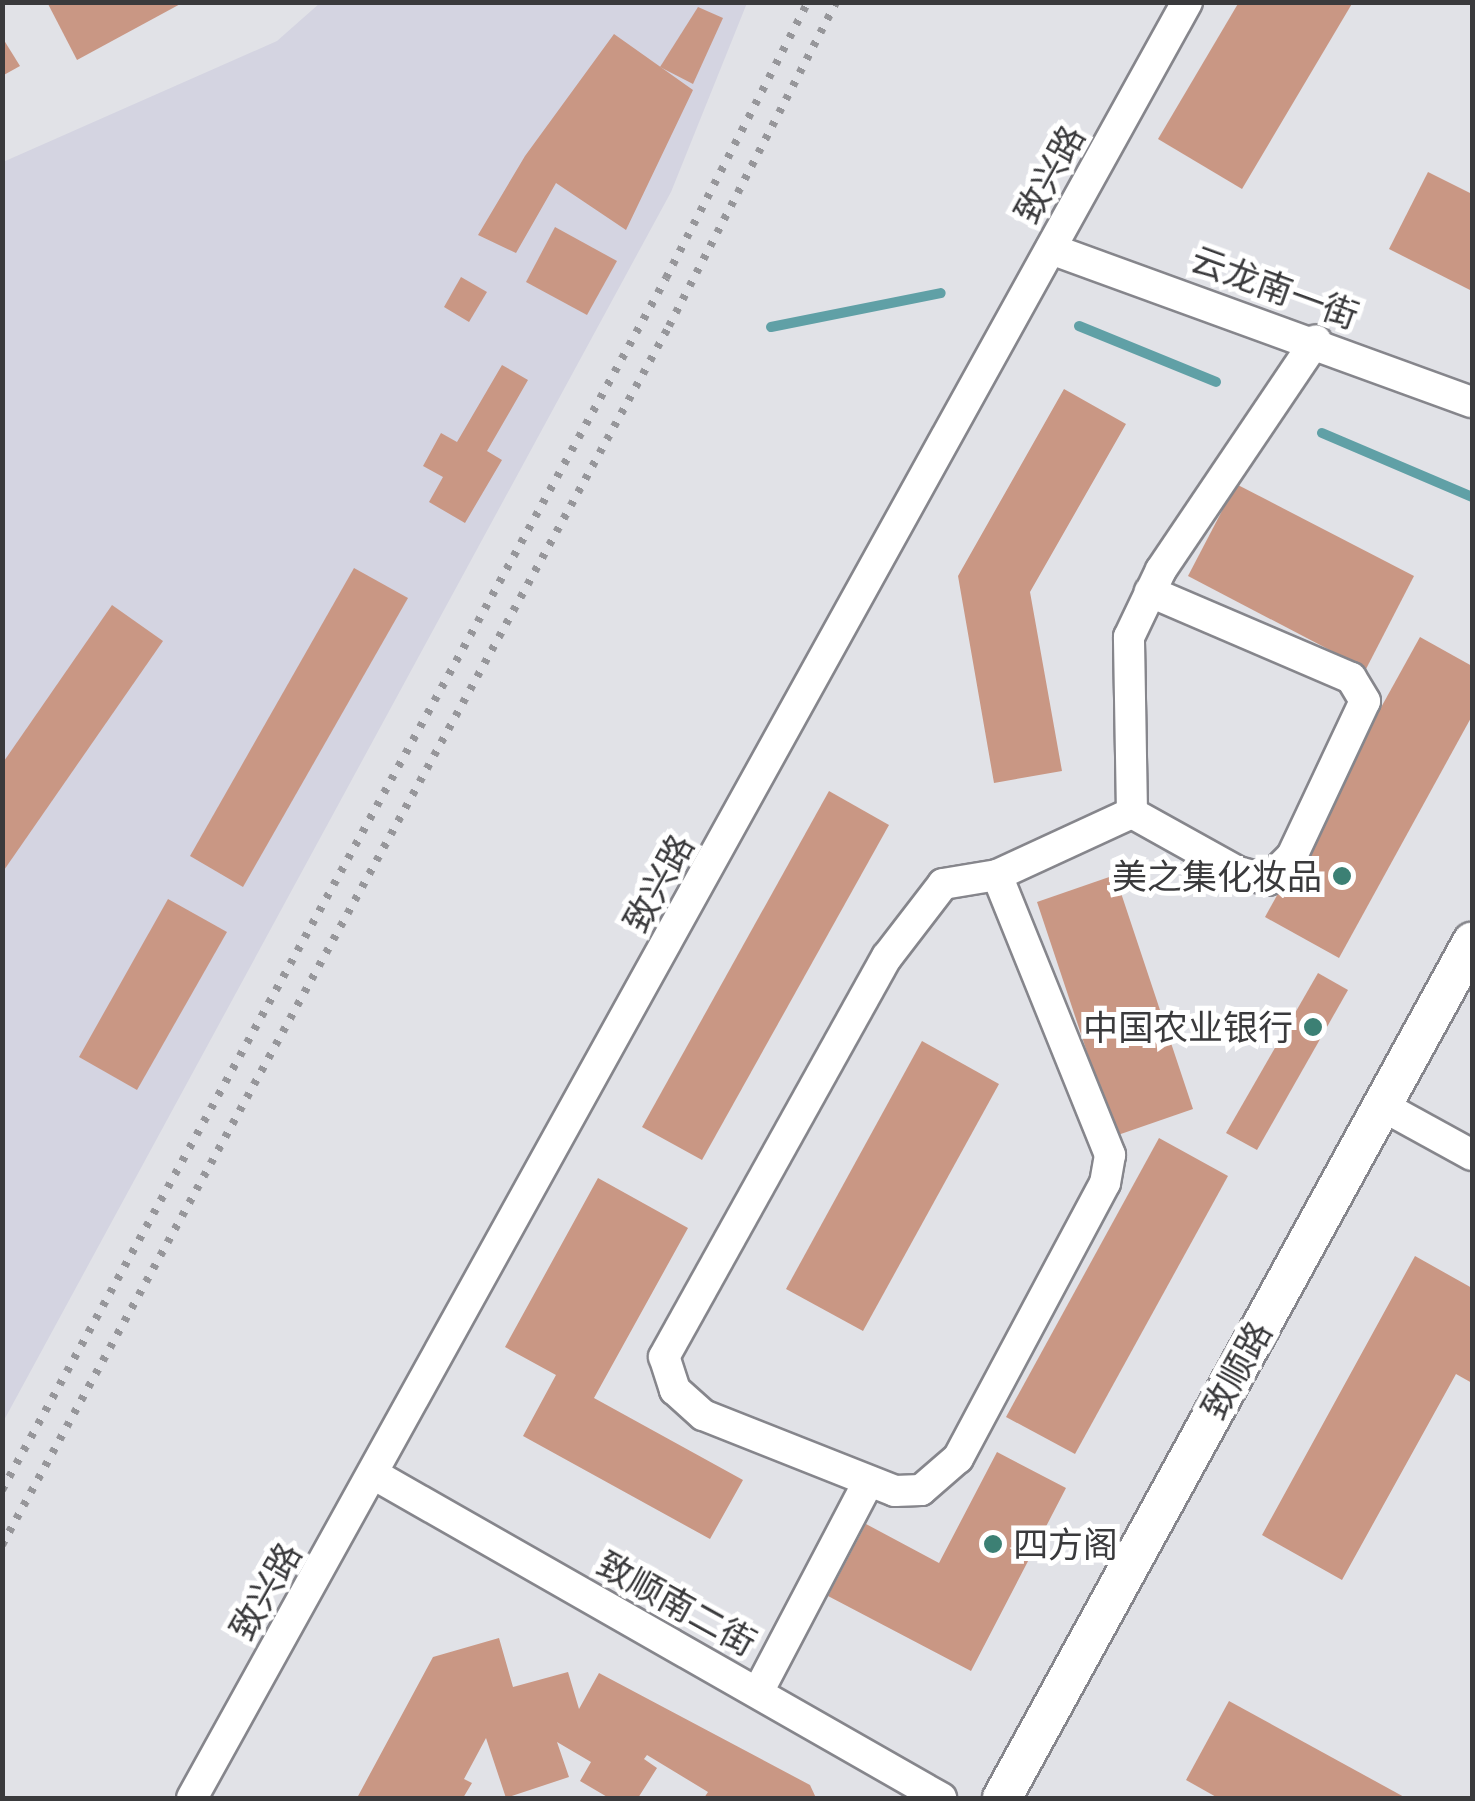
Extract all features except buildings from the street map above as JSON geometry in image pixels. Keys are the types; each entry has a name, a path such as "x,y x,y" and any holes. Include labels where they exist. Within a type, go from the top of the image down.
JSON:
{"street":[{"name":"致兴路","path":"192,1798 375,1475 1187,2"},
{"name":"云龙南一街","path":"1051,248 1316,340 1472,402"},
{"path":"1132,814 1129,636 1150,592 1316,340"},
{"path":"1132,814 1238,872 1268,880 1292,856 1365,701 1350,678 1150,592"},
{"path":"997,875 1110,1155 1104,1182 958,1458 921,1490 895,1491 703,1414 675,1390 664,1358 887,957 943,884 997,875 1132,814"},
{"name":"致顺路","path":"1002,1798 1472,942"},
{"path":"1381,1106 1472,1156"},
{"name":"致顺南二街","path":"375,1475 941,1798"},
{"path":"758,1692 868,1481"}],"shaded area":[{"path":"320,3 747,3 671,192 3,1422 3,162 277,41"}],"waterway":[{"path":"771,327 941,293"},
{"path":"1079,326 1216,382"},
{"path":"1322,433 1472,497"}],"railway":[{"path":"2,1490 666,278 808,2"},
{"path":"2,1545 669,326 836,2"}],"place":[{"name":"美之集化妆品","path":"1342,876"},
{"name":"中国农业银行","path":"1313,1027"},
{"name":"四方阁","path":"993,1544"}]}
